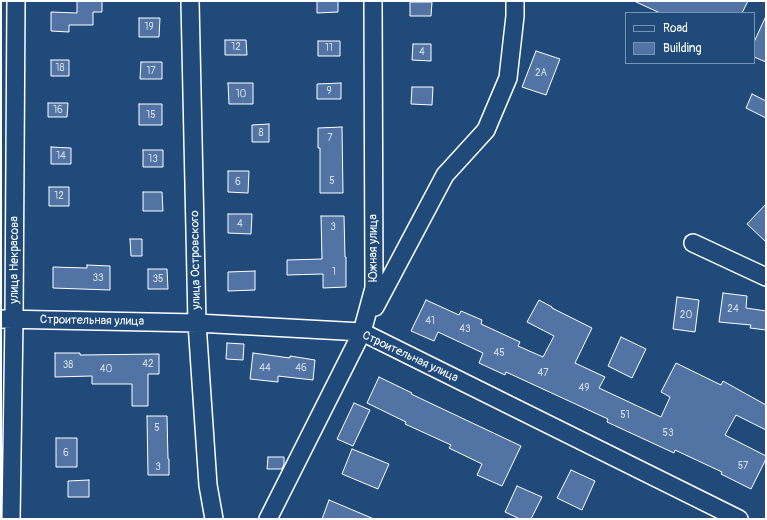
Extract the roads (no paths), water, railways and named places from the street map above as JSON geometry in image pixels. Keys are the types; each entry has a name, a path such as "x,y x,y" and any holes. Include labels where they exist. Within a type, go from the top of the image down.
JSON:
{"street":[{"name":"улица Некрасова","path":"11,519 8,319 16,1"},
{"name":"улица Островского","path":"190,1 197,323 208,486 214,519"},
{"name":"Южная улица","path":"268,519 362,332 374,288 373,1"},
{"path":"362,332 445,176 486,130 508,78 515,16 515,1"},
{"path":"693,243 766,277"},
{"name":"Строительная улица","path":"8,319 197,323 362,332 739,519"}]}
